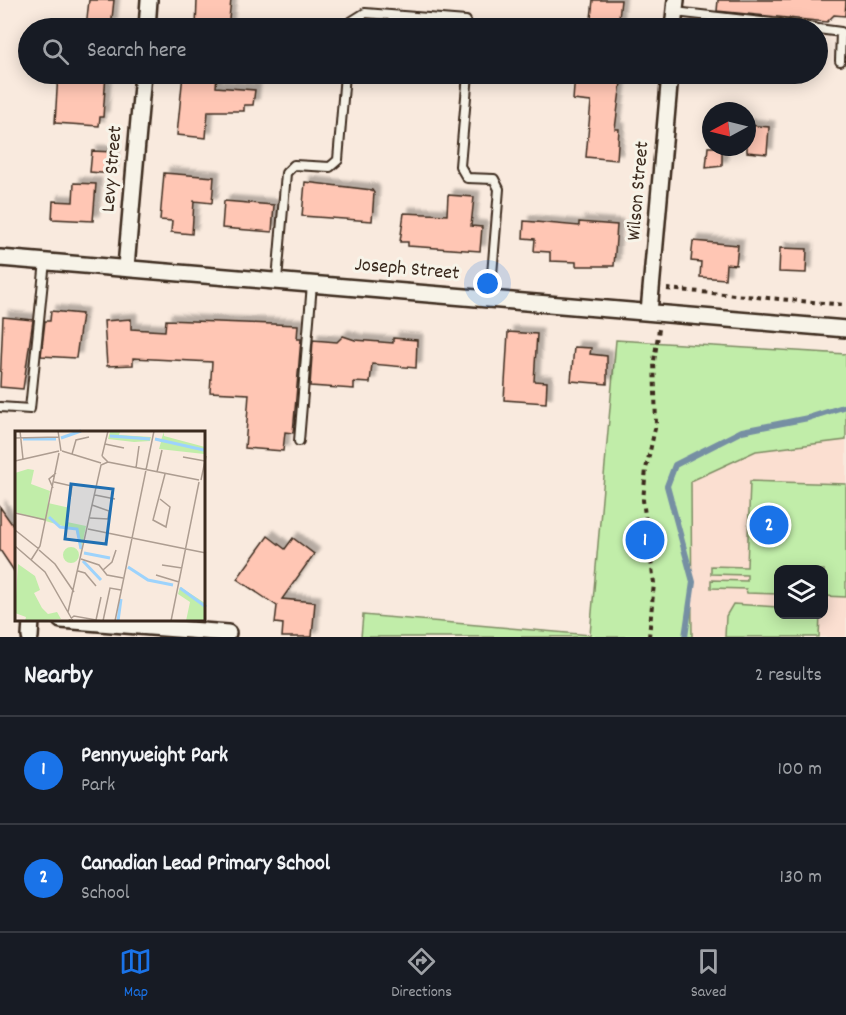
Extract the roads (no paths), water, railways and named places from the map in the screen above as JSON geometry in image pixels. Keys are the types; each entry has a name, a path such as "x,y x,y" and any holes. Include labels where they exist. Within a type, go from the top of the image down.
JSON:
{"street":[{"path":"148,18 149,0"},
{"name":"Levy Street","path":"126,267 142,84"},
{"name":"Wilson Street","path":"656,313 651,287 669,84"},
{"name":"Joseph Street","path":"0,258 846,329"},
{"path":"30,637 31,622"},
{"path":"75,622 228,633"}],"lane":[{"path":"675,6 749,18"},
{"path":"357,18 365,13 428,18"},
{"path":"828,30 841,32 840,61"},
{"path":"277,280 286,173 294,165 330,167 338,160 344,84"},
{"path":"467,84 460,166 467,178 494,179 499,189 490,298"},
{"path":"0,407 30,409 45,261"},
{"path":"299,441 312,283"}],"waterway":[{"path":"685,637 693,582 667,486 675,465 742,431 808,418 846,406"}],"place":[{"name":"Canadian Lead Primary School","path":"769,525"},
{"name":"Pennyweight Park","path":"645,540"}]}
